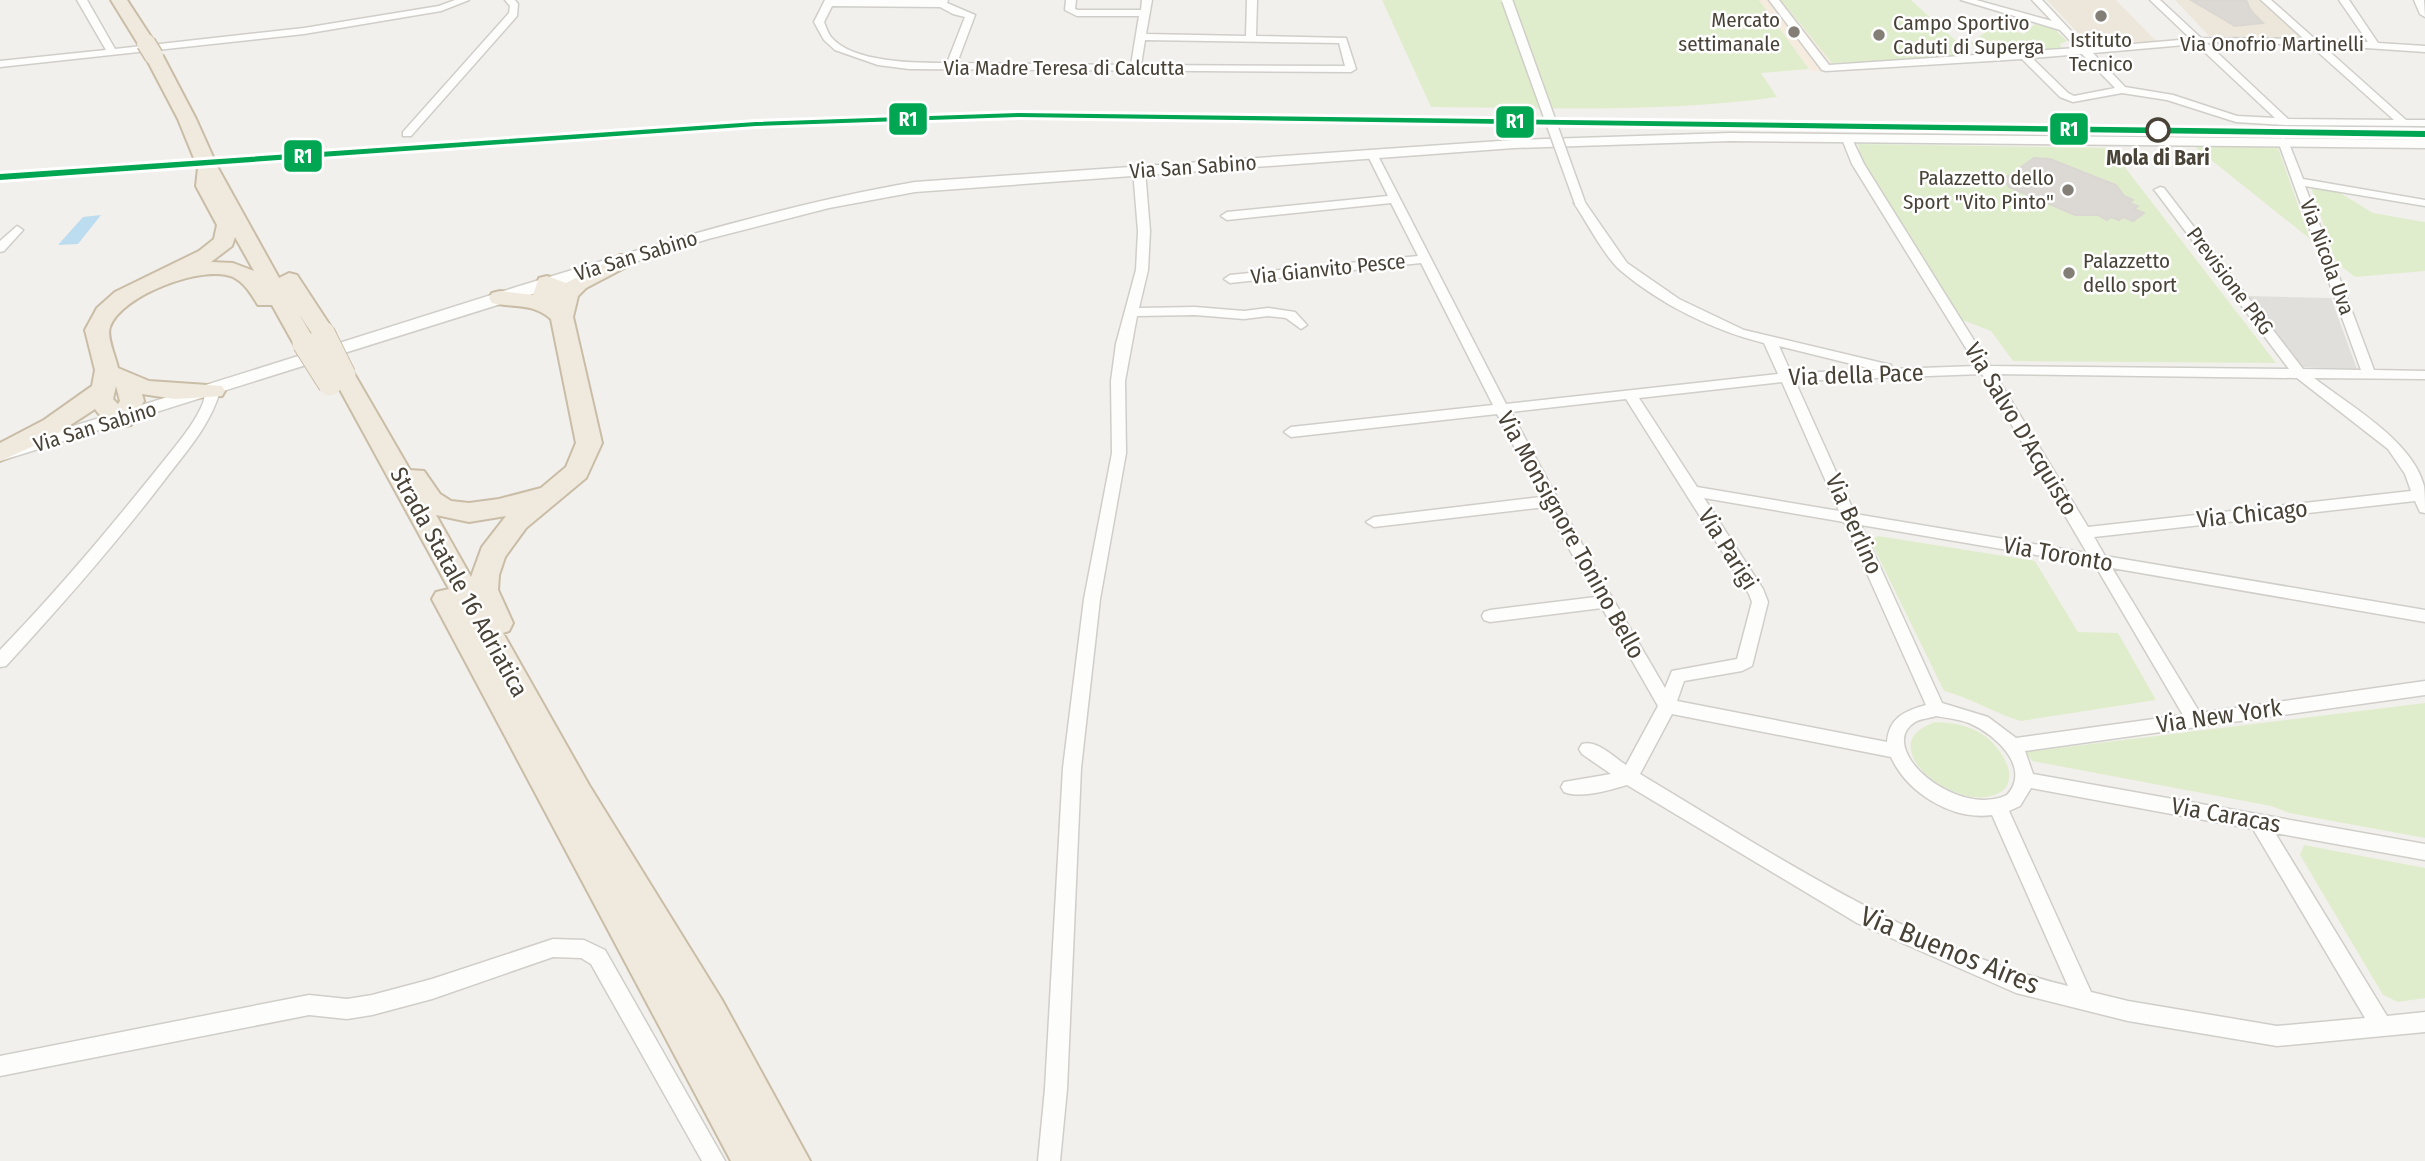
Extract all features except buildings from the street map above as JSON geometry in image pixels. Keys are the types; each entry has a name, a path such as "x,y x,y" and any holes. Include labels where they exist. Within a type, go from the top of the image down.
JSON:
{"highway":[{"name":"Strada Statale 16 Adriatica","path":"120,0 156,48"},
{"name":"Strada Statale 16 Adriatica","path":"134,0 217,166 313,338 578,795 709,1012 790,1161"},
{"path":"122,419 107,408 101,399 112,382 97,330 105,313 123,298 207,256 224,241 228,233 227,225 206,186 217,166"},
{"path":"500,298 555,299 578,283 620,261"},
{"path":"168,276 218,269 249,275 257,283 280,326 313,338"},
{"path":"555,299 589,443 577,472 502,538 492,554 485,575 484,590 489,607 569,746 578,795"},
{"name":"Strada Statale 16 Adriatica","path":"340,381 676,1023 754,1161"},
{"path":"340,381 370,398 433,503 463,512 485,511 507,508 552,492"},
{"path":"0,454 53,427 84,407 112,382 183,392 213,391"}],"street":[{"path":"82,0 112,52"},
{"path":"0,64 304,31 441,8 464,0"},
{"path":"407,134 514,14 516,6 510,0"},
{"path":"1071,0 1070,10 1077,13 1144,13"},
{"path":"1135,68 1147,0"},
{"path":"1140,37 1251,39 1252,0"},
{"path":"1507,0 1580,203 1623,266 1675,302 1740,332 1910,373"},
{"name":"Via Onofrio Martinelli","path":"1774,0 1826,68 2024,56 2200,41 2314,41 2425,49"},
{"path":"1966,0 2063,28"},
{"path":"2015,14 2037,0 2122,90"},
{"path":"2155,0 2284,122"},
{"path":"2266,0 2405,124"},
{"path":"2344,0 2374,44"},
{"path":"2419,0 2425,14"},
{"path":"829,2 943,2 956,12 970,15 951,67"},
{"name":"Via Madre Teresa di Calcutta","path":"829,2 819,22 827,38 838,48 882,63 951,67 1351,69 1343,40 1251,39"},
{"path":"2024,56 2064,95 2079,99 2095,93 2122,90 2169,97 2236,119 2425,123"},
{"name":"Via San Sabino","path":"620,261 793,210 872,193 950,183 1372,154 1591,141 1730,137 2425,144"},
{"name":"Via Salvo D'Acquisto","path":"1847,139 1858,164 1986,370 2195,720"},
{"name":"Via Nicola Uva","path":"2283,141 2369,374"},
{"name":"Via Monsignore Tonino Bello","path":"1372,154 1550,501 1604,602 1667,706"},
{"path":"1049,1161 1056,1089 1072,768 1092,599 1119,453 1118,381 1142,270 1144,231 1139,170"},
{"path":"2299,182 2425,203"},
{"name":"Previsione PRG","path":"2160,190 2298,373 2393,446 2412,473 2423,502"},
{"path":"1227,216 1395,200"},
{"path":"0,232 17,230 0,248"},
{"name":"Via Gianvito Pesce","path":"1230,279 1426,259"},
{"name":"Via San Sabino","path":"0,454 213,391 500,298"},
{"path":"1131,312 1195,311 1244,315 1268,312 1290,315 1301,325"},
{"name":"Via Berlino","path":"1770,341 1936,709"},
{"name":"Via della Pace","path":"1291,432 1788,377 1986,370 2425,375"},
{"path":"0,661 64,593 132,513 201,422 213,391"},
{"name":"Via Parigi","path":"1630,394 1757,593 1760,602 1746,661 1742,665 1678,676 1667,706"},
{"name":"Via Toronto","path":"1692,491 2425,616"},
{"path":"1374,522 1550,501"},
{"name":"Via Chicago","path":"2084,533 2423,502"},
{"path":"1490,616 1604,602"},
{"name":"Via New York","path":"2013,746 2425,688"},
{"path":"1570,787 1607,783 1629,777 1667,706 1896,751"},
{"path":"1936,709 1978,719 1998,731 2013,746 2023,763 2026,780 2022,793 2012,802 1998,808 1967,807 1936,796 1917,783 1904,768 1896,751 1895,738 1899,726 1908,717 1920,711 1936,709"},
{"name":"Via Buenos Aires","path":"1588,749 1629,777 1864,917 2016,983 2128,1011 2277,1036 2425,1022"},
{"name":"Via Caracas","path":"2026,780 2425,852"},
{"path":"1998,808 2084,1000"},
{"path":"2258,821 2382,1026"},
{"path":"0,1066 309,1005 347,1009 372,1005 444,985 553,948 584,949 598,957 714,1161"}],"shaded area":[{"name":"Mercato settimanale","path":"1759,0 1781,0 1832,63 1833,71 1811,71"},
{"path":"2047,0 2116,0 2156,41 2120,43 2102,40 2101,45 2089,45"},
{"path":"2175,0 2260,0 2301,38 2209,36"},
{"path":"2247,296 2331,298 2357,369 2301,367"}],"green space":[{"path":"1382,0 1759,0 1809,69 1761,73 1777,97 1734,102 1604,108 1431,107"},
{"name":"Campo Sportivo Caduti di Superga","path":"1781,0 1911,0 1974,57 1832,63"},
{"path":"2035,24 2054,29 2067,41 2060,44 2062,49 1979,52 1971,43 1994,26 2024,34"},
{"name":"Palazzetto dello sport","path":"1858,144 2110,148 2276,363 2013,361 1991,331 1960,319 1860,156"},
{"path":"2277,145 2310,239 2195,147"},
{"path":"2311,187 2337,191 2373,213 2425,222 2425,271 2355,277 2336,262"},
{"path":"1878,536 2035,561 2078,632 2118,633 2156,700 2021,721 1944,691 1870,540"},
{"path":"2425,703 2425,838 2032,761 2026,752"},
{"path":"1936,722 1966,727 1990,740 2008,768 2007,786 1999,793 1987,797 1970,797 1935,782 1921,770 1913,756 1911,743 1918,731"},
{"path":"2304,845 2425,868 2425,998 2398,1002 2383,995 2300,855"}],"water":[{"path":"101,215 78,244 58,245 83,217"}],"transit line":[{"name":"R1","path":"0,177 756,124 1018,115 2425,134"}],"place":[{"name":"Istituto Tecnico","path":"2101,16"},
{"name":"Mercato settimanale","path":"1794,32"},
{"name":"Campo Sportivo Caduti di Superga","path":"1879,35"},
{"name":"Mola di Bari","path":"2158,130"},
{"name":"Palazzetto dello Sport \"Vito Pinto\"","path":"2068,190"},
{"name":"Palazzetto dello sport","path":"2069,273"}]}
